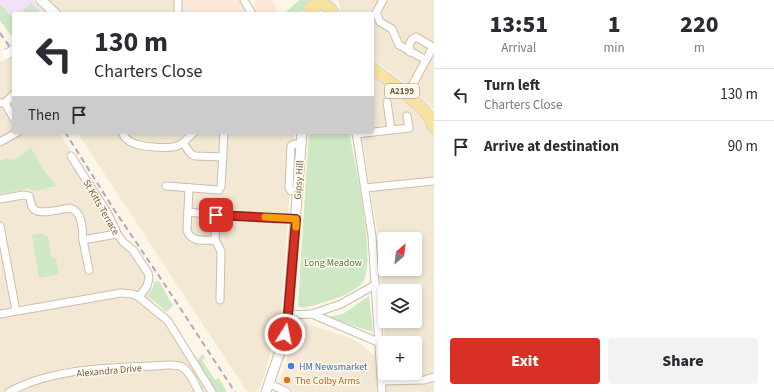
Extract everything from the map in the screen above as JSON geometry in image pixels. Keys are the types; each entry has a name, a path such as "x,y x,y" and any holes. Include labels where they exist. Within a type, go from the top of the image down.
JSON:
{"main road":[{"path":"309,9 317,4 322,4 331,8"},
{"name":"A2199","path":"374,70 408,95 433,122"}],"street":[{"path":"41,0 54,12"},
{"path":"178,0 178,12"},
{"path":"244,0 251,12"},
{"path":"383,0 376,14 380,22 392,29 398,46 426,60"},
{"path":"408,95 434,47 416,37 412,39 410,43 410,52"},
{"path":"12,96 2,103 12,116"},
{"path":"387,102 391,130"},
{"path":"374,131 409,128 407,116"},
{"path":"0,142 14,134"},
{"path":"123,134 132,143 138,145 174,147 183,144 192,134"},
{"path":"166,186 220,188 224,134"},
{"name":"Gipsy Hill","path":"268,388 283,342 288,315 302,134"},
{"path":"312,314 378,342 372,236 356,134"},
{"path":"183,144 191,154 195,156 223,157"},
{"name":"St Kitts Terrace","path":"71,156 108,214 117,234 123,242 133,250 148,273 149,281 139,297"},
{"path":"365,188 434,181"},
{"path":"189,188 188,235 192,239 197,240 215,240"},
{"path":"0,199 23,195 29,196 32,207 37,212 70,208 73,209 79,216 89,270"},
{"path":"188,212 296,219"},
{"path":"216,215 215,240 221,251 220,300"},
{"path":"0,226 16,311"},
{"path":"83,240 117,234"},
{"path":"288,315 312,314 341,304 375,285"},
{"path":"0,314 121,293 133,294 139,297 168,321 212,392"},
{"name":"Alexandra Drive","path":"8,392 25,383 72,372 127,367 172,366 181,366 184,368 199,392"},
{"path":"382,392 382,381 424,380 434,377"},
{"path":"268,388 287,392"}],"shaded area":[{"path":"0,0 33,0 45,12 12,12 12,16 0,4"},
{"path":"44,0 176,0 177,12 57,12"},
{"path":"181,0 246,0 250,7 255,6 255,0 272,0 277,12 181,12"},
{"path":"338,0 434,0 434,110 413,89 374,60 374,12 341,12"},
{"path":"11,56 12,57 12,134 60,134 146,272 155,308 171,328 211,392 0,392 0,63"},
{"path":"374,76 404,99 426,119 434,134 434,392 292,392 302,360 310,325 348,337 362,345 372,354 378,354 378,380 422,380 422,336 385,336 384,328 422,328 422,284 381,284 381,276 422,276 422,232 378,232 378,236 361,134 374,134"},
{"path":"78,134 294,134 281,315 258,392 249,392 246,390"},
{"path":"292,323 309,325 301,360 292,392 274,392 287,361"}],"green space":[{"path":"299,0 311,0 302,12 286,12"},
{"path":"31,3 40,12 21,12"},
{"path":"0,4 12,16 12,36 0,21"},
{"name":"Long Meadow","path":"309,134 349,134 360,187 366,234 366,272 362,283 357,288 343,296 303,308 298,306"},
{"path":"31,148 43,169 56,186 34,191 29,188 0,194 0,161 6,158 14,160"},
{"path":"43,233 45,236 48,236 51,256 56,259 59,274 39,278 32,235"},
{"path":"159,281 173,306 166,312 148,295 154,282"},
{"path":"369,296 373,332 327,317 343,314"},
{"path":"203,354 205,358 202,360 215,380 219,378 227,392 212,392 195,363"}],"railway":[{"path":"0,33 12,50"},
{"path":"66,134 115,211 235,392"}],"slow traffic":[{"path":"265,217 296,219 296,227"}],"place":[{"name":"HM Newsmarket","path":"291,366"},
{"name":"The Colby Arms","path":"287,380"}],"route":[{"path":"216,215 296,219 285,334"}]}
